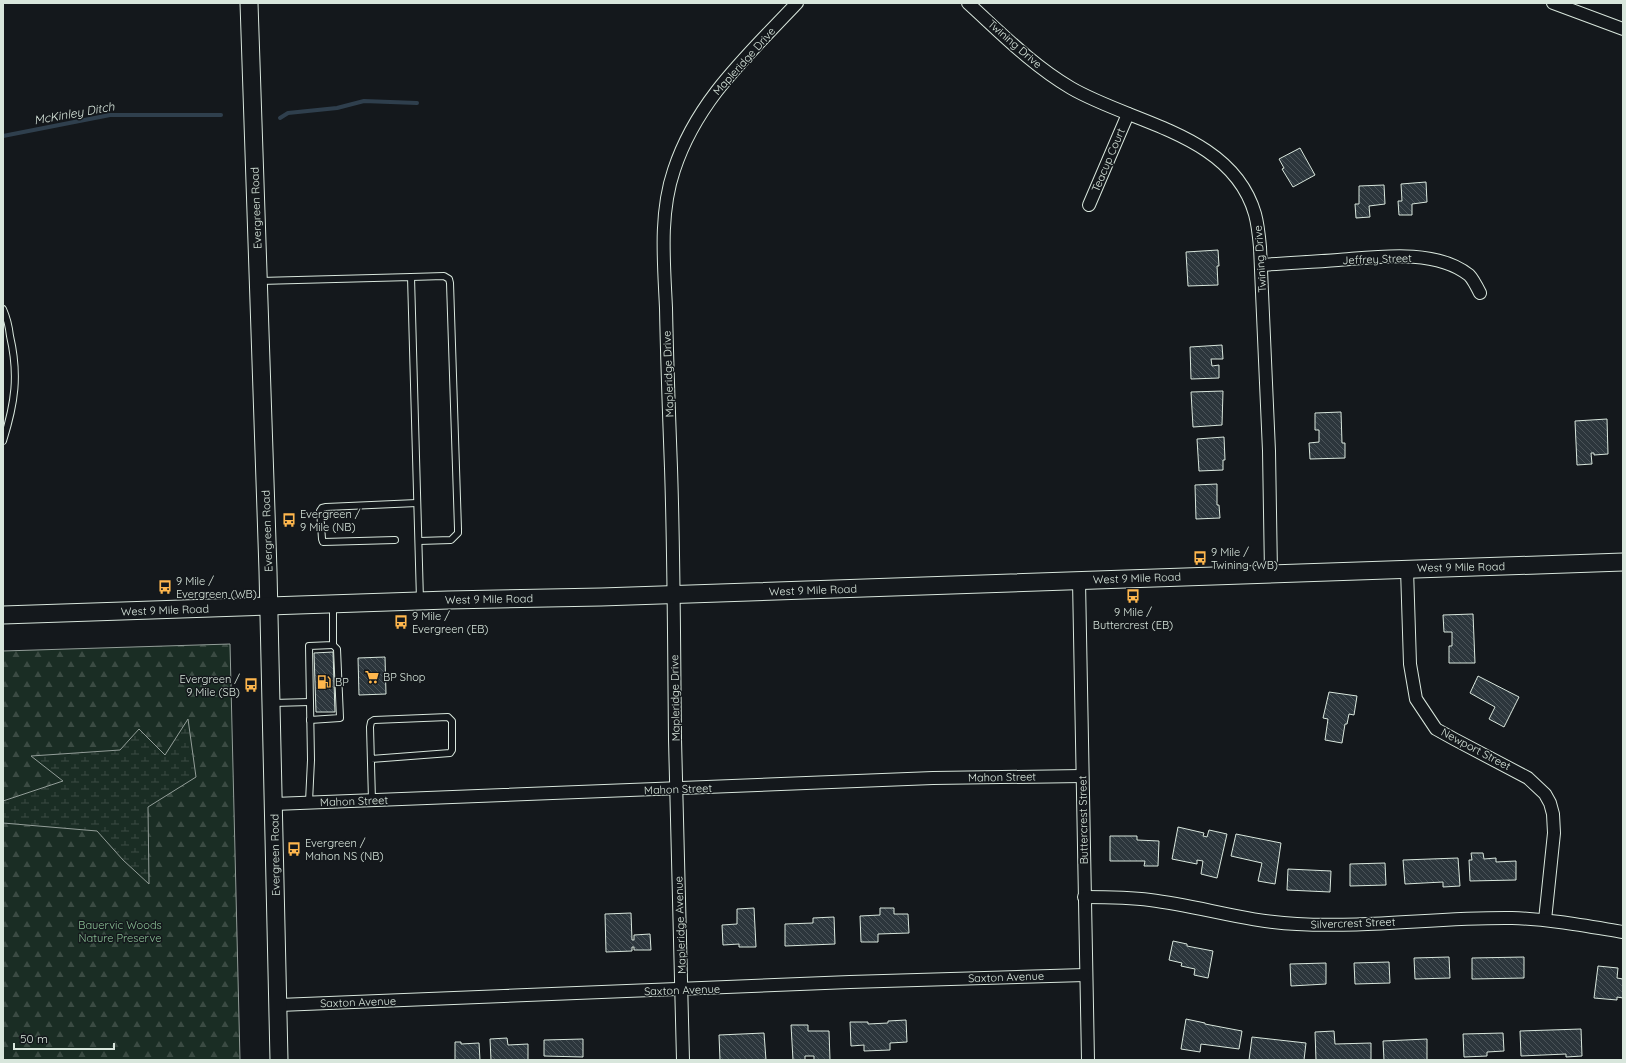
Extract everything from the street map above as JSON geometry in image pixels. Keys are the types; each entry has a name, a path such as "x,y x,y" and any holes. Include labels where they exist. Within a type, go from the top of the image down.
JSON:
{"main road":[{"name":"Evergreen Road","path":"249,3 269,606 279,1060"},
{"name":"West 9 Mile Road","path":"3,615 420,601 673,595 1271,573 1623,562"}],"street":[{"name":"Mapleridge Drive","path":"676,789 673,595 674,544 664,256 665,212 668,190 686,138 712,96 797,3"},
{"name":"Twining Drive","path":"968,3 1026,56 1050,74 1088,97 1200,146 1217,157 1233,172 1246,192 1255,213 1258,226 1261,265 1269,452 1271,573"},
{"path":"1554,3 1623,29"},
{"name":"Teacup Court","path":"1089,205 1128,114"},
{"name":"Jeffrey Street","path":"1261,265 1386,256 1422,258 1448,264 1461,270 1470,276 1480,293"},
{"name":"Newport Street","path":"1407,569 1410,664 1416,699 1419,704 1436,729 1525,776 1538,787 1550,803 1553,814 1554,833 1546,920"},
{"name":"Buttercrest Street","path":"1078,581 1085,975 1088,1060"},
{"name":"Mahon Street","path":"274,804 933,778 1082,776"},
{"name":"Mapleridge Avenue","path":"676,789 683,1060"},
{"name":"Silvercrest Street","path":"1084,897 1111,897 1151,900 1258,921 1298,924 1342,924 1513,918 1546,920 1623,932"},
{"name":"Saxton Avenue","path":"278,1005 1085,975"}],"lane":[{"path":"258,282 444,276 449,279 458,533 451,540 419,541"},
{"path":"411,277 420,601"},
{"path":"3,309 15,360 15,394 3,441"},
{"path":"395,540 323,542 320,511 322,508 326,507 417,503"},
{"path":"310,720 340,718 337,649 333,645 333,604"},
{"path":"309,802 312,760 310,720 310,646 333,645"},
{"path":"271,703 310,702"},
{"path":"371,759 450,753 452,750 452,721 448,717 374,720 371,722 370,727 372,800"}],"green space":[{"name":"Bauervic Woods Nature Preserve","path":"230,644 240,1060 3,1060 3,651"},
{"path":"188,719 196,777 148,807 149,884 123,860 97,831 3,823 3,801 63,781 31,756 120,750 139,729 165,755"}],"building":[{"path":"1300,148 1315,175 1293,187 1282,169 1284,168 1279,159"},
{"path":"1426,182 1427,202 1412,204 1412,215 1399,215 1398,201 1402,201 1401,184"},
{"path":"1384,185 1385,204 1369,206 1370,217 1356,218 1355,204 1359,204 1359,186"},
{"path":"1218,250 1218,285 1188,286 1186,252"},
{"path":"1222,345 1223,359 1211,359 1212,366 1219,365 1219,378 1191,379 1190,347"},
{"path":"1223,391 1222,425 1193,427 1191,392"},
{"path":"1341,412 1342,443 1345,443 1345,458 1310,459 1309,443 1319,442 1319,430 1315,430 1315,413"},
{"path":"1607,419 1608,454 1594,455 1594,453 1591,453 1592,464 1577,465 1575,421"},
{"path":"1224,437 1225,460 1223,460 1223,470 1199,471 1197,439"},
{"path":"1217,484 1217,505 1219,505 1220,518 1196,519 1195,485"},
{"path":"1473,614 1475,663 1449,663 1449,646 1452,646 1452,632 1444,632 1443,615"},
{"path":"333,652 335,712 316,712 314,653"},
{"path":"385,657 386,694 359,695 358,658"},
{"path":"1478,676 1519,697 1504,727 1489,719 1495,707 1470,693"},
{"path":"1329,692 1357,696 1354,715 1349,714 1347,724 1345,724 1342,743 1325,740 1328,719 1323,718"},
{"path":"1178,827 1204,833 1203,836 1207,837 1209,830 1227,834 1217,878 1201,874 1203,861 1197,860 1197,864 1172,859"},
{"path":"1236,834 1281,843 1275,884 1258,881 1262,863 1231,856"},
{"path":"1110,836 1137,836 1137,840 1159,841 1158,866 1144,866 1145,861 1110,861"},
{"path":"1471,853 1483,853 1484,859 1496,858 1496,862 1516,861 1516,880 1470,881 1469,860 1472,860"},
{"path":"1458,858 1460,886 1443,887 1443,882 1405,884 1403,860"},
{"path":"1385,863 1386,885 1350,886 1350,864"},
{"path":"1288,869 1331,871 1330,892 1287,890"},
{"path":"754,908 756,947 739,947 739,944 723,945 722,925 737,924 737,909"},
{"path":"880,908 894,908 894,914 908,914 909,933 878,934 878,942 861,942 860,916 880,915"},
{"path":"631,913 632,940 634,940 634,935 650,934 651,950 634,950 634,947 632,947 632,951 606,952 605,914"},
{"path":"834,917 835,944 785,946 785,924 813,923 813,918"},
{"path":"1173,941 1187,944 1187,946 1213,951 1208,978 1194,975 1195,969 1181,966 1182,963 1169,960"},
{"path":"1449,957 1450,978 1415,979 1414,958"},
{"path":"1524,957 1524,978 1472,979 1472,958"},
{"path":"1389,962 1390,983 1355,984 1354,963"},
{"path":"1326,963 1326,984 1291,986 1290,964"},
{"path":"1598,966 1618,968 1617,978 1623,979 1623,998 1617,997 1617,1000 1594,998"},
{"path":"1186,1019 1242,1031 1239,1049 1201,1044 1200,1052 1181,1049"},
{"path":"906,1020 907,1042 890,1043 890,1050 864,1051 864,1045 851,1046 850,1022 868,1022 868,1024"},
{"path":"791,1025 808,1025 808,1031 829,1031 830,1060 814,1060 814,1056 805,1056 805,1060 793,1060"},
{"path":"1581,1029 1582,1056 1566,1057 1566,1054 1521,1056 1520,1031"},
{"path":"1334,1031 1335,1044 1371,1043 1371,1060 1316,1060 1315,1032"},
{"path":"764,1033 766,1060 720,1060 719,1035"},
{"path":"1503,1033 1504,1051 1487,1052 1487,1056 1464,1057 1463,1034"},
{"path":"1252,1037 1306,1043 1304,1060 1249,1060"},
{"path":"507,1038 508,1045 528,1044 528,1060 491,1060 490,1039"},
{"path":"583,1039 583,1057 544,1056 544,1040"},
{"path":"1427,1039 1427,1060 1384,1060 1383,1041"},
{"path":"455,1042 461,1042 461,1044 479,1043 480,1060 455,1060"}],"waterway":[{"name":"McKinley Ditch","path":"280,118 288,113 337,108 364,101 417,103"},
{"name":"McKinley Ditch","path":"3,136 110,115 221,115"}],"place":[{"name":"Evergreen / 9 Mile (NB)","path":"289,520"},
{"name":"9 Mile / Twining (WB)","path":"1200,558"},
{"name":"9 Mile / Evergreen (WB)","path":"165,587"},
{"name":"9 Mile / Buttercrest (EB)","path":"1133,596"},
{"name":"9 Mile / Evergreen (EB)","path":"401,622"},
{"name":"BP Shop","path":"372,677"},
{"name":"BP","path":"324,682"},
{"name":"Evergreen / 9 Mile (SB)","path":"251,685"},
{"name":"Evergreen / Mahon NS (NB)","path":"294,849"}]}
